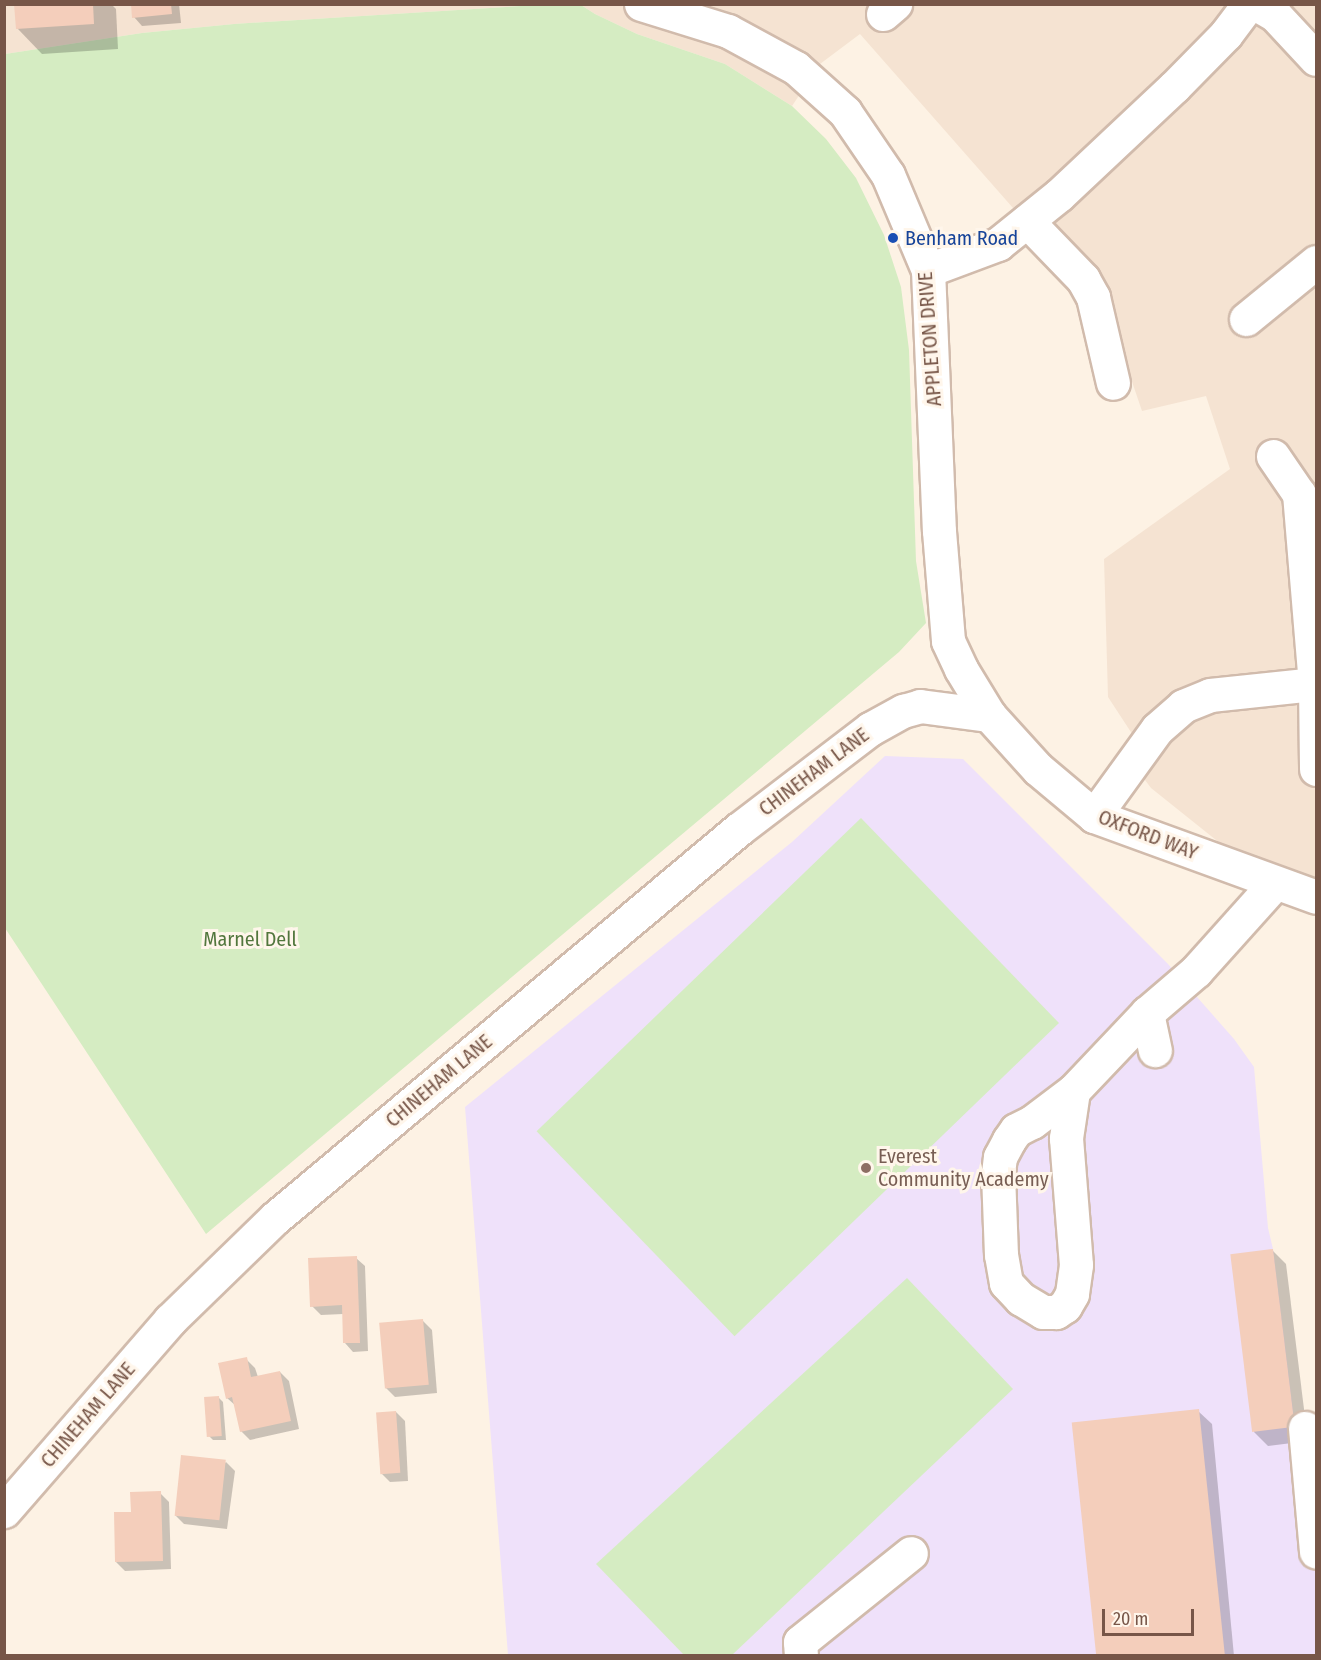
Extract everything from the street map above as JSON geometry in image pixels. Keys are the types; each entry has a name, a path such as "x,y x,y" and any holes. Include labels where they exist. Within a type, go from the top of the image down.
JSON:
{"street":[{"name":"APPLETON DRIVE","path":"641,4 728,31 796,68 845,112 888,174 928,270 939,531 955,655"},
{"path":"928,270 998,244 1027,221 1174,87 1226,34 1249,4"},
{"path":"1256,4 1275,15 1317,59"},
{"path":"1027,221 1083,279 1093,297 1113,383"},
{"path":"1246,319 1317,262"},
{"path":"1273,456 1299,494 1313,603 1317,769"},
{"name":"CHINEHAM LANE","path":"920,706 955,655"},
{"name":"OXFORD WAY","path":"955,655 989,715 1038,769 1094,816 1317,897"},
{"path":"1094,816 1157,729 1183,705 1210,695 1249,689 1315,684"},
{"name":"CHINEHAM LANE","path":"4,1511 170,1320 275,1218 739,829 870,729 903,711 920,706 989,715"},
{"path":"1073,1091 1066,1138 1076,1265 1072,1294 1065,1306 1056,1312 1043,1312 1021,1299 1006,1283 1001,1255 998,1173 1000,1157 1016,1130 1032,1122 1073,1091 1147,1013 1196,971 1275,883"},
{"path":"1147,1013 1155,1050"},
{"path":"1305,1428 1317,1552"},
{"path":"801,1656 800,1642 910,1553"}],"shaded area":[{"path":"5,5 537,5 234,24 142,33 5,54"},
{"path":"581,5 1316,5 1316,880 1236,856 1151,788 1139,772 1142,749 1108,697 1104,559 1230,469 1206,396 1142,411 1109,314 1053,233 1013,208 860,34 820,64 792,106 725,64 637,34"},
{"name":"Everest Community Academy","path":"885,756 963,759 1168,964 1234,1039 1254,1067 1268,1228 1273,1249 1295,1427 1316,1428 1316,1655 508,1655 465,1107 792,842"}],"green space":[{"name":"Marnel Dell","path":"537,5 581,5 637,34 725,64 792,106 826,139 856,178 884,235 901,287 909,350 916,561 926,623 899,652 206,1234 5,928 5,54 142,33 234,24"},
{"path":"861,818 1059,1023 735,1336 537,1131"},
{"path":"907,1278 1013,1389 732,1655 684,1655 596,1564"}],"building":[{"path":"14,4 93,4 94,24 16,29"},
{"path":"131,4 171,4 172,14 132,18"},
{"path":"1273,1249 1295,1427 1252,1432 1230,1254"},
{"path":"357,1256 360,1343 343,1343 342,1305 310,1307 308,1258"},
{"path":"423,1319 429,1385 385,1389 379,1323"},
{"path":"247,1357 251,1377 280,1371 291,1421 240,1432 232,1397 226,1399 218,1363"},
{"path":"219,1396 222,1436 207,1437 204,1397"},
{"path":"1199,1409 1225,1656 1096,1656 1072,1422"},
{"path":"396,1411 400,1473 380,1474 376,1412"},
{"path":"181,1455 226,1460 219,1520 175,1516"},
{"path":"161,1491 163,1561 115,1562 114,1512 131,1512 130,1492"}],"place":[{"name":"Benham Road","path":"893,238"},
{"name":"Everest Community Academy","path":"866,1168"}]}
